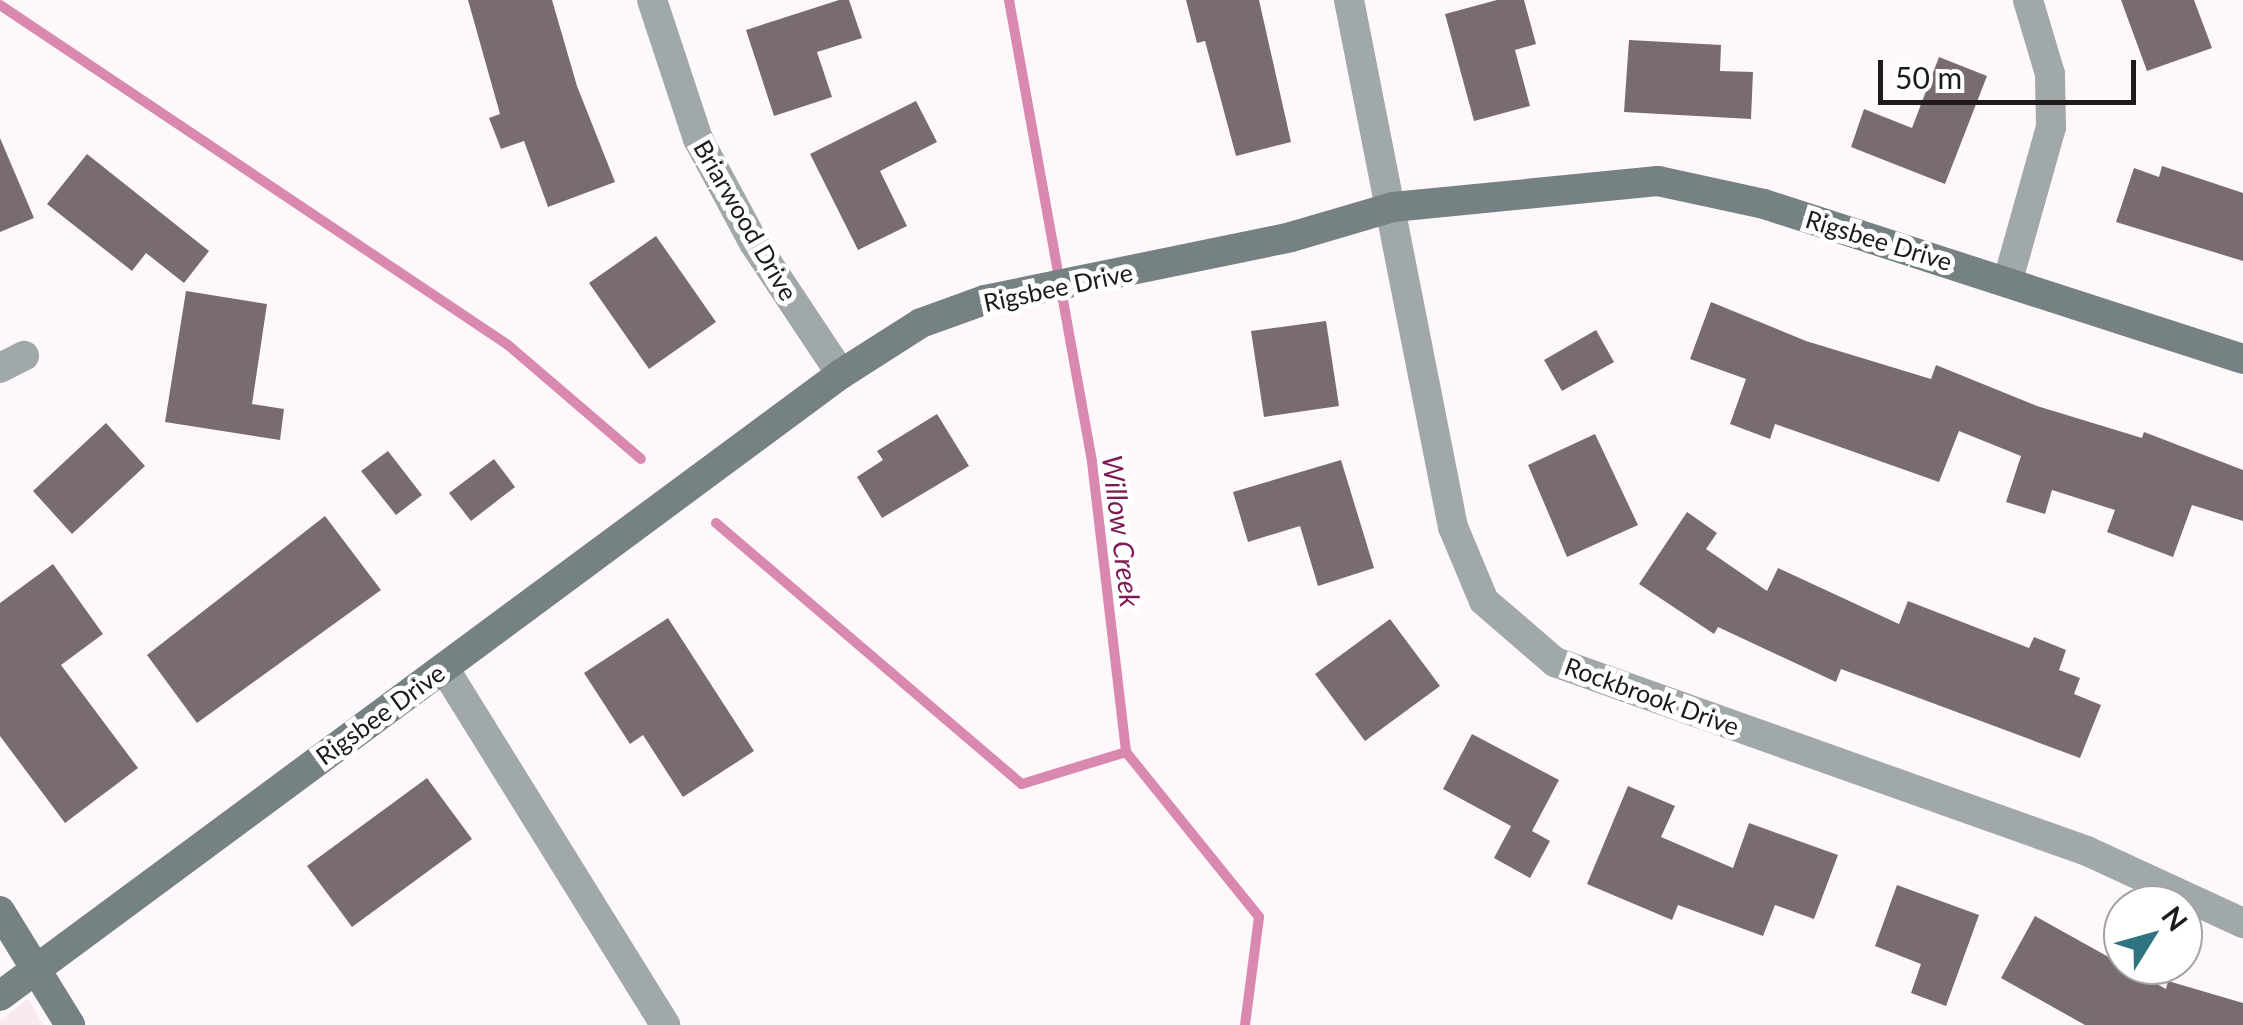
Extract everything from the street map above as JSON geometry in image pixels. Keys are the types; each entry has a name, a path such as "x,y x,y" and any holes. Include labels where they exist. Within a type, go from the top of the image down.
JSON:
{"street":[{"name":"Briarwood Drive","path":"652,0 698,140 754,242 841,374"},
{"name":"Rockbrook Drive","path":"1349,0 1393,207 1453,527 1484,601 1529,644 1555,662 2087,850 2243,923"},
{"path":"2008,280 2051,126 2050,74 2028,0"},
{"name":"Rigsbee Drive","path":"0,996 841,374 921,323 1029,288 1138,270 1393,207 1658,181 1764,204 2008,280 2243,360"},
{"path":"444,668 665,1025"},
{"path":"0,911 70,1025"}],"shaded area":[{"path":"28,999 43,1025 0,1025 0,1021"}],"building":[{"path":"468,0 552,0 577,86 615,182 548,207 524,141 501,149 489,118 500,114"},
{"path":"849,0 862,38 817,52 832,97 774,116 746,30"},
{"path":"1186,0 1259,0 1291,142 1236,156 1205,41 1197,43"},
{"path":"1497,0 1524,0 1536,44 1515,50 1530,106 1474,121 1445,14"},
{"path":"2121,0 2194,0 2212,48 2147,71"},
{"path":"1629,40 1721,45 1720,71 1753,72 1751,119 1624,112"},
{"path":"1939,57 1987,76 1945,184 1851,147 1864,109 1912,128"},
{"path":"916,101 937,142 880,171 907,226 858,250 810,154"},
{"path":"0,138 34,218 0,232"},
{"path":"87,154 209,251 184,283 146,253 132,271 47,204"},
{"path":"2162,166 2243,193 2243,261 2116,222 2134,168 2159,177"},
{"path":"656,236 716,322 649,369 589,283"},
{"path":"186,291 267,304 252,404 284,409 280,440 165,422"},
{"path":"1711,302 1806,341 1931,379 1936,365 2037,406 2142,438 2144,432 2243,470 2243,521 2192,505 2173,557 2107,532 2115,510 2052,490 2045,514 2006,502 2021,456 1959,431 1939,482 1775,424 1770,439 1730,424 1746,379 1690,359"},
{"path":"1326,321 1339,406 1264,417 1251,331"},
{"path":"1596,330 1614,362 1562,391 1544,360"},
{"path":"937,414 969,466 882,518 857,477 883,460 877,451"},
{"path":"106,423 145,466 72,534 33,491"},
{"path":"1595,434 1638,525 1567,557 1528,465"},
{"path":"388,451 422,495 396,515 361,471"},
{"path":"494,459 515,487 471,521 449,493"},
{"path":"1341,460 1374,568 1318,586 1300,526 1248,542 1233,492"},
{"path":"1687,512 1717,533 1706,549 1767,591 1778,568 1899,624 1908,601 2029,648 2034,637 2066,650 2059,670 2080,678 2074,694 2101,705 2080,758 1841,669 1836,682 1718,627 1714,634 1639,584"},
{"path":"325,516 381,590 197,723 147,655"},
{"path":"53,564 103,634 61,665 138,768 65,823 0,736 0,603"},
{"path":"668,618 754,751 683,797 643,735 630,744 584,673"},
{"path":"1390,619 1440,686 1365,741 1315,674"},
{"path":"1472,734 1559,780 1532,831 1550,841 1530,878 1494,858 1511,826 1443,789"},
{"path":"427,778 472,839 352,927 307,866"},
{"path":"1628,786 1675,806 1661,837 1733,868 1749,823 1838,855 1814,919 1775,905 1763,936 1678,905 1672,920 1587,884"},
{"path":"1897,885 1979,915 1946,1006 1911,993 1921,964 1875,946"},
{"path":"2035,916 2103,954 2103,985 2159,985 2166,989 2167,985 2182,985 2243,1003 2243,1025 2085,1025 2001,978"}],"waterway":[{"name":"Willow Creek","path":"1009,0 1092,462 1126,752 1259,917 1245,1025"},
{"path":"0,5 508,345 641,459"},
{"path":"716,523 1022,784 1126,752"}]}
